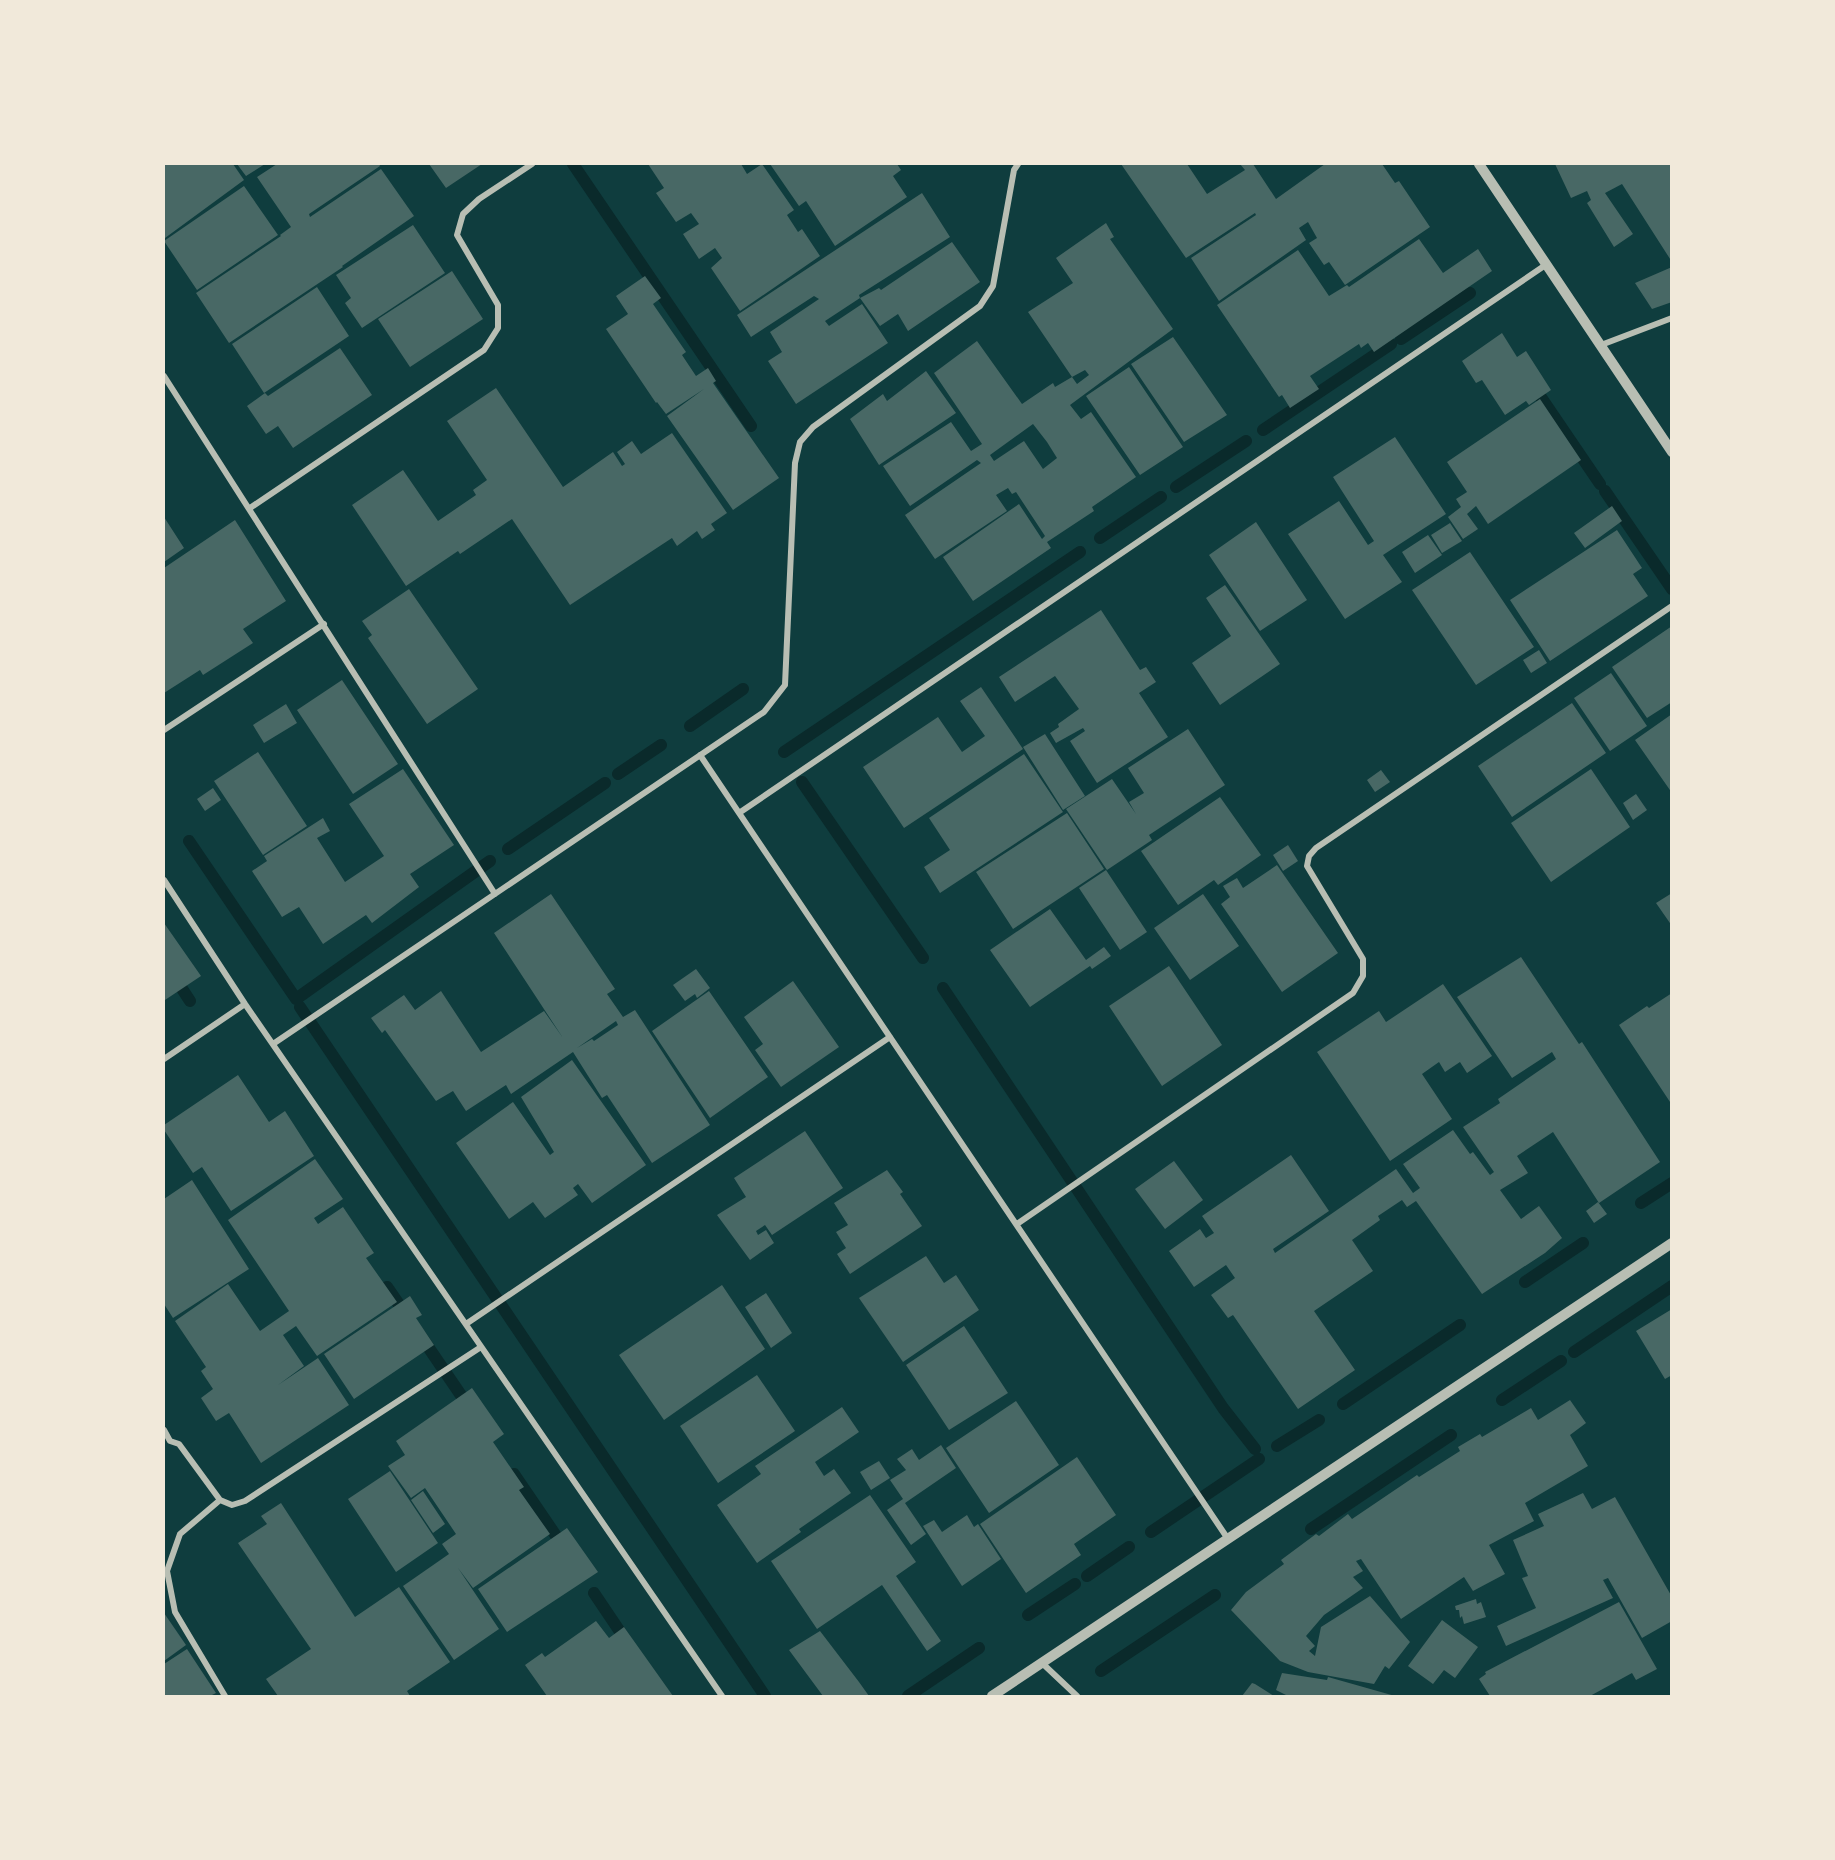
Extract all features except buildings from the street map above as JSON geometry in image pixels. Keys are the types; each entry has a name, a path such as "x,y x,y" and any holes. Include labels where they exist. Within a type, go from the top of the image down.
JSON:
{"street":[{"path":"250,508 484,350 498,328 498,305 458,235 464,214 479,199 532,164"},
{"path":"273,1044 764,712 785,685 795,463 800,442 813,427 980,306 993,286 1014,170 1018,164"},
{"path":"1479,164 1671,452"},
{"path":"739,813 1547,264"},
{"path":"1601,345 1671,318"},
{"path":"164,376 495,894"},
{"path":"1017,1224 1353,993 1363,976 1363,959 1307,866 1309,856 1316,848 1671,606"},
{"path":"164,730 324,624"},
{"path":"700,755 1228,1539"},
{"path":"164,880 245,1004 722,1696"},
{"path":"164,1059 245,1004"},
{"path":"466,1324 890,1037"},
{"path":"992,1696 1671,1243"},
{"path":"164,1430 167,1442 179,1444 220,1500 232,1505 245,1501 481,1347"},
{"path":"220,1500 180,1534 167,1571 176,1612 225,1696"},
{"path":"1042,1663 1077,1696"}],"waterway":[{"path":"573,164 751,426"},
{"path":"1401,339 1470,293"},
{"path":"1263,430 1391,344"},
{"path":"1532,384 1600,484"},
{"path":"1176,487 1246,441"},
{"path":"1605,491 1672,589"},
{"path":"1100,538 1161,497"},
{"path":"784,752 1080,552"},
{"path":"690,726 743,689"},
{"path":"618,774 661,745"},
{"path":"802,782 923,958"},
{"path":"508,849 605,783"},
{"path":"189,841 296,999 490,861"},
{"path":"164,961 190,1001"},
{"path":"943,988 1223,1408 1255,1449"},
{"path":"300,1007 765,1696"},
{"path":"1641,1203 1672,1183"},
{"path":"1525,1282 1583,1243"},
{"path":"1574,1352 1672,1286"},
{"path":"387,1287 407,1316"},
{"path":"1343,1404 1460,1325"},
{"path":"420,1335 469,1407"},
{"path":"1502,1400 1561,1361"},
{"path":"1277,1446 1319,1420"},
{"path":"1311,1529 1451,1435"},
{"path":"1151,1532 1259,1459"},
{"path":"514,1474 565,1549"},
{"path":"1087,1576 1129,1547"},
{"path":"1028,1615 1075,1584"},
{"path":"594,1593 627,1642"},
{"path":"1101,1671 1215,1595"},
{"path":"908,1696 979,1648"}]}
